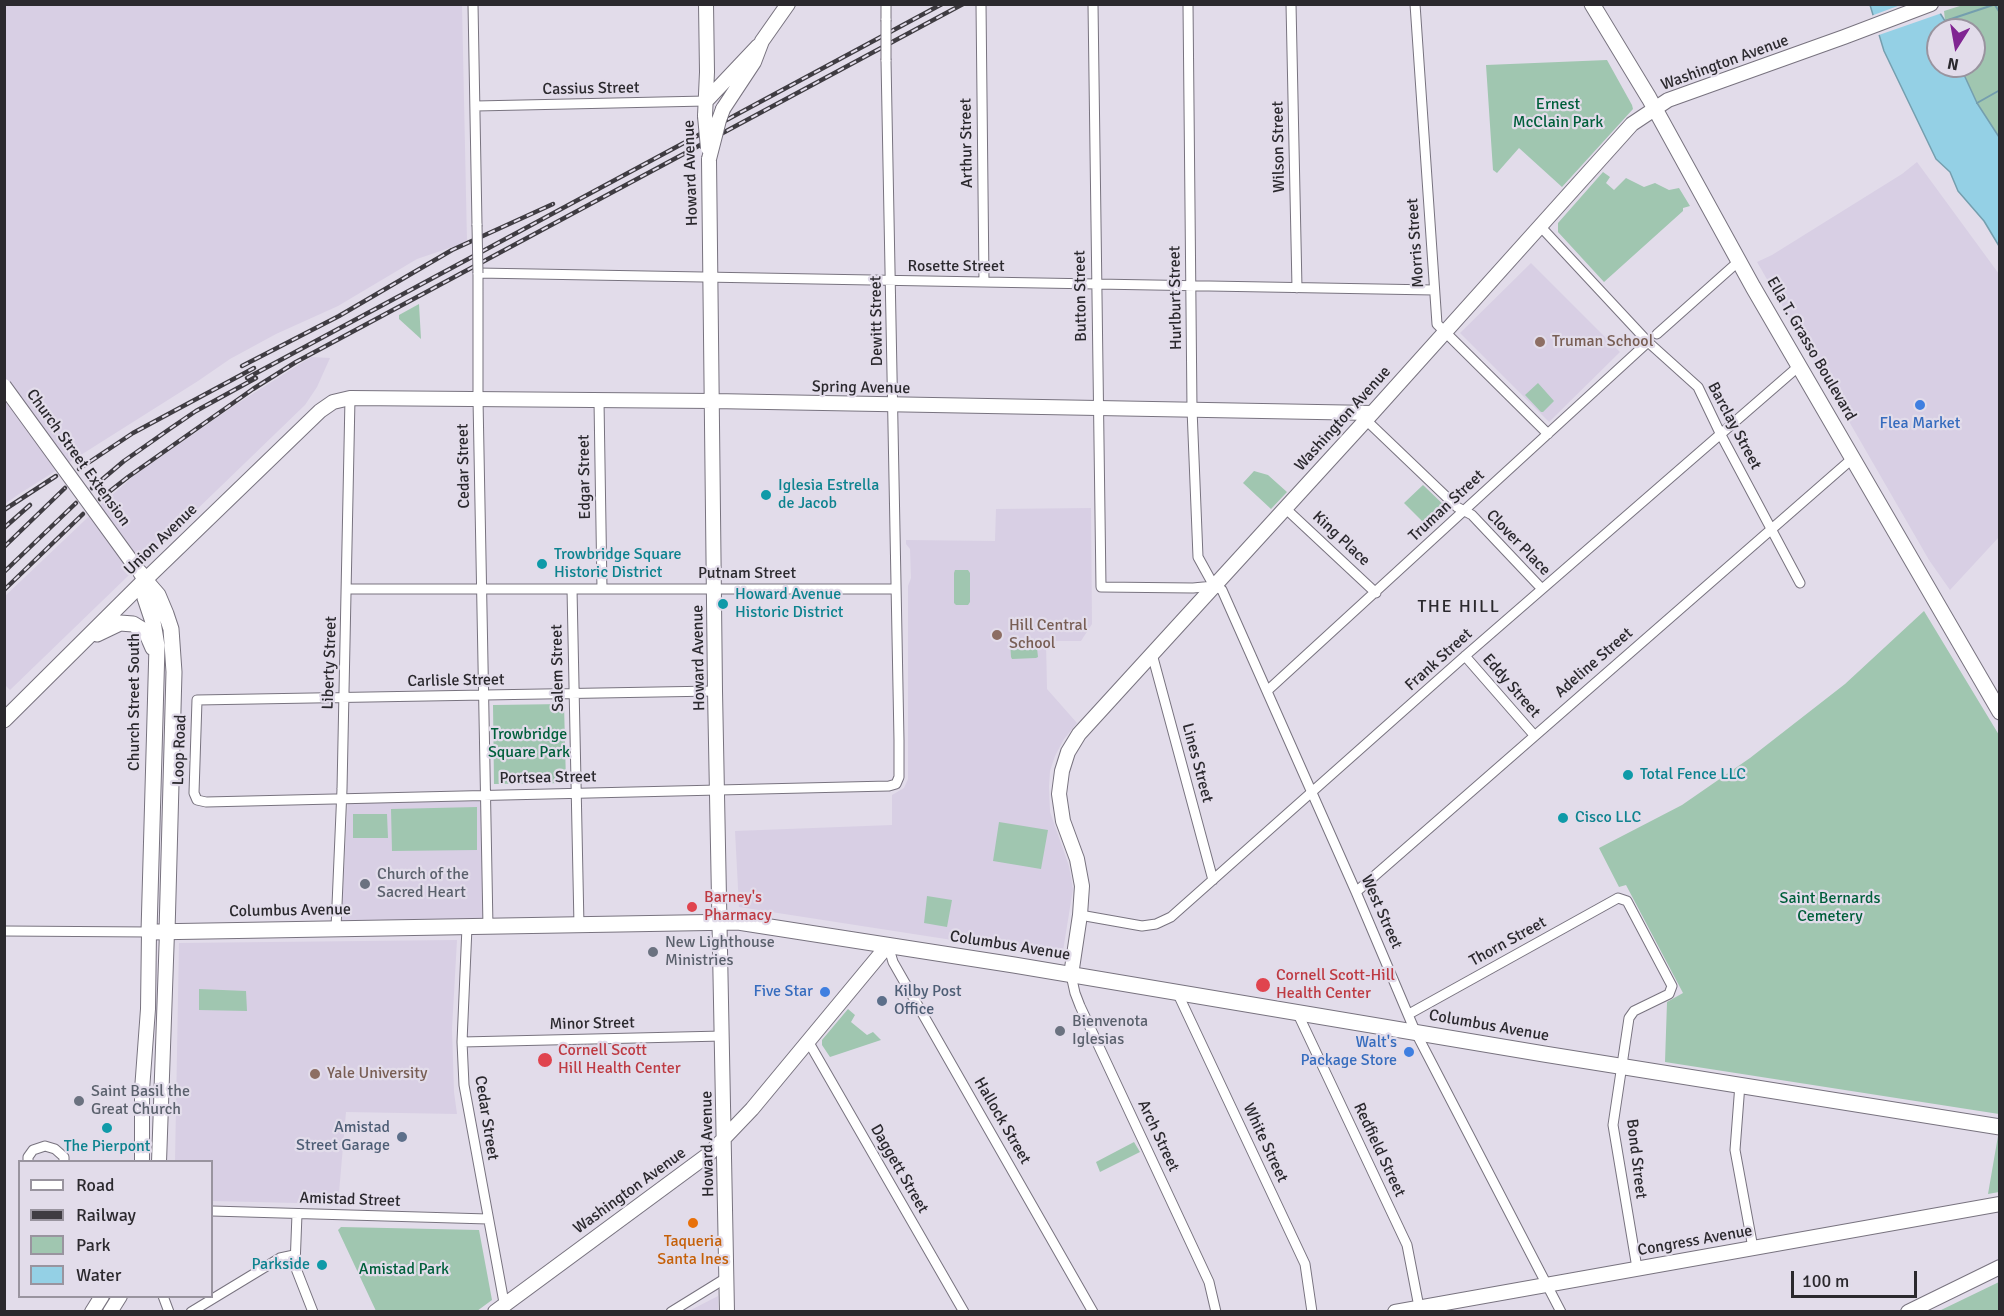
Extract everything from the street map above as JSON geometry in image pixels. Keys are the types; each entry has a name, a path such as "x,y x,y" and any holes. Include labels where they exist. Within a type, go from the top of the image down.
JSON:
{"main road":[{"name":"Howard Avenue","path":"706,4 705,116 709,159 715,691 727,1311"},
{"path":"706,101 762,41 788,4"},
{"name":"Ella T. Grasso Boulevard","path":"1592,4 1655,108 1739,261 2000,712"},
{"name":"Washington Avenue","path":"1071,975 1082,893 1080,873 1063,821 1059,794 1062,771 1068,752 1079,734 1369,417 1625,131 1668,100 1931,4"},
{"path":"709,159 723,109 754,62 762,41"},
{"name":"Church Street Extension","path":"4,386 141,575"},
{"name":"Spring Avenue","path":"350,398 713,401 1192,410 1369,417"},
{"name":"Union Avenue","path":"4,720 85,640 141,575 320,411 333,402 350,398"},
{"path":"141,575 158,595 166,614 171,629 174,672 159,1160"},
{"name":"Church Street South","path":"141,575 157,640 148,1009 142,1090 141,1160"},
{"path":"85,640 116,624 133,624 144,629 149,636 156,660"},
{"name":"Columbus Avenue","path":"149,932 738,922 2000,1127"},
{"name":"Washington Avenue","path":"502,1309 709,1154 752,1109 888,945"},
{"path":"141,1143 148,1157 152,1160"},
{"name":"Congress Avenue","path":"1395,1311 2000,1204"},
{"path":"1908,1311 2000,1267"},
{"path":"92,1311 101,1298"},
{"path":"110,1311 119,1298"}],"street":[{"name":"Cedar Street","path":"472,4 480,273 478,399 488,927"},
{"name":"Dewitt Street","path":"886,4 899,740 897,781"},
{"name":"Button Street","path":"1092,4 1101,587 1193,588 1214,586"},
{"name":"Hurlburt Street","path":"1188,4 1192,410 1198,557 1214,586"},
{"name":"Wilson Street","path":"1291,4 1297,288"},
{"name":"Morris Street","path":"1415,4 1437,324 1548,434"},
{"name":"Arthur Street","path":"981,5 984,282"},
{"name":"Cassius Street","path":"476,106 706,101"},
{"name":"Barclay Street","path":"1540,226 1648,342 1698,387 1800,583"},
{"path":"1657,334 1739,261"},
{"name":"Rosette Street","path":"480,273 1434,290"},
{"name":"Truman Street","path":"1267,691 1648,342"},
{"name":"Frank Street","path":"1080,915 1152,926 1167,920 1465,656 1799,366"},
{"name":"Liberty Street","path":"336,928 347,589 350,398"},
{"name":"Edgar Street","path":"599,401 602,589"},
{"name":"Clover Place","path":"1369,417 1463,510 1472,515 1542,589"},
{"name":"Adeline Street","path":"1356,892 1853,458"},
{"name":"King Place","path":"1285,508 1376,593"},
{"name":"West Street","path":"1214,586 1222,590 1415,1031 1561,1311"},
{"name":"Putnam Street","path":"347,589 896,589"},
{"name":"Salem Street","path":"572,589 579,926"},
{"name":"Lines Street","path":"1152,654 1213,880"},
{"name":"Eddy Street","path":"1465,656 1534,735"},
{"name":"Carlisle Street","path":"196,700 715,691"},
{"name":"Loop Road","path":"196,700 194,793 198,800"},
{"name":"Portsea Street","path":"198,800 206,802 893,786 897,781"},
{"name":"Thorn Street","path":"1409,1014 1618,898 1622,898 1627,901 1672,986 1669,994 1634,1011 1629,1018"},
{"name":"Cedar Street","path":"467,927 462,1042 466,1101 502,1309"},
{"name":"Columbus Avenue","path":"4,931 149,932"},
{"name":"Hallock Street","path":"888,945 893,962 1093,1311"},
{"name":"Arch Street","path":"1071,975 1080,1006 1209,1282 1216,1311"},
{"name":"White Street","path":"1177,992 1305,1264 1312,1311"},
{"name":"Redfield Street","path":"1297,1011 1407,1245 1419,1307"},
{"name":"Bond Street","path":"1629,1018 1613,1125 1637,1268"},
{"name":"Minor Street","path":"462,1042 723,1036"},
{"name":"Daggett Street","path":"808,1041 964,1311"},
{"path":"1740,1084 1735,1150 1753,1248"},
{"path":"28,1160 33,1150 45,1146 55,1149 64,1157 64,1160"},
{"name":"Amistad Street","path":"213,1211 488,1219"},
{"path":"297,1214 295,1266 313,1311"},
{"path":"213,1298 280,1258 294,1255"},
{"path":"671,1311 726,1278"},
{"path":"191,1311 213,1298"}],"shaded area":[{"path":"5,5 462,5 467,242 417,259 338,306 276,334 230,359 5,504"},
{"name":"Flea Market","path":"1917,162 1999,274 1999,537 1950,590 1929,560 1757,262 1902,174"},
{"name":"Truman School","path":"1531,263 1620,352 1549,422 1460,333"},
{"path":"311,357 330,358 317,387 305,405 10,690 5,685 4,597 136,474 235,405"},
{"path":"1091,508 1092,624 1081,641 1046,641 1047,689 1077,723 1064,739 1050,771 1050,812 1069,866 1073,889 1062,957 739,907 735,831 892,825 892,795 904,788 908,779 908,586 911,578 910,549 906,540 995,541 996,509"},
{"path":"485,794 488,927 341,928 348,798"},
{"name":"Yale University","path":"457,940 452,1029 457,1114 346,1112 338,1204 213,1201 213,1160 175,1160 179,943"},
{"path":"718,1296 718,1311 689,1311"}],"green space":[{"path":"1963,5 1999,5 1999,137 1977,103 1966,78 1986,78 1986,18 1945,18 1944,11"},
{"name":"Ernest McClain Park","path":"1607,60 1633,109 1562,187 1519,148 1497,173 1493,170 1486,65"},
{"path":"1603,172 1610,177 1606,183 1614,190 1626,178 1644,187 1655,183 1669,190 1679,188 1690,206 1683,208 1683,211 1604,282 1558,232 1558,223"},
{"path":"419,304 421,339 399,319 399,315"},
{"path":"1538,383 1554,401 1543,412 1525,395"},
{"path":"1254,471 1268,475 1287,492 1271,509 1243,483"},
{"path":"1423,485 1449,510 1430,529 1404,503"},
{"path":"955,570 968,570 970,573 970,602 968,605 954,603"},
{"name":"Saint Bernards Cemetery","path":"1924,611 1999,735 1999,1114 1665,1062 1667,1002 1683,993 1626,885 1619,887 1599,848 1682,805 1750,758 1845,684"},
{"path":"1012,639 1036,639 1038,657 1012,659 1010,641"},
{"name":"Trowbridge Square Park","path":"564,704 566,783 494,784 493,705"},
{"path":"477,807 477,850 392,851 391,809"},
{"path":"353,814 387,814 388,838 353,838"},
{"path":"999,822 1048,830 1041,869 993,861"},
{"path":"927,896 952,900 947,927 924,923"},
{"path":"199,989 246,991 247,1011 199,1010"},
{"path":"848,1009 855,1015 851,1022 867,1035 873,1032 881,1040 830,1057 822,1045 822,1040"},
{"path":"1998,1136 2000,1137 1999,1192 1988,1194"},
{"path":"1134,1142 1140,1152 1100,1172 1096,1162"},
{"name":"Amistad Park","path":"341,1227 479,1230 492,1300 477,1311 376,1311 338,1230"},
{"path":"1999,1282 1999,1311 1939,1311"}],"water":[{"path":"1870,5 1935,5 1943,18 1926,18 1926,78 1966,78 1977,103 1999,137 1999,246 1984,221 1958,191 1950,172 1936,159 1884,51"}],"pier":[{"path":"1903,4 1938,4 1942,13 1876,36 1871,16"}],"waterway":[{"path":"1954,18 1996,4"},
{"path":"1995,5 2000,13"},
{"path":"1977,103 2000,90"}],"railway":[{"path":"247,378 942,4"},
{"path":"100,499 253,389 296,362 963,4"},
{"path":"242,366 339,316 452,250 553,204"},
{"path":"79,469 133,433 254,368"},
{"path":"92,488 124,461 196,411 256,378"},
{"path":"4,510 56,476"},
{"path":"4,547 65,488"},
{"path":"4,572 76,503"},
{"path":"4,528 30,505"},
{"path":"4,590 83,514"}],"place":[{"name":"Truman School","path":"1540,342"},
{"name":"Flea Market","path":"1920,405"},
{"name":"Iglesia Estrella de Jacob","path":"766,495"},
{"name":"Trowbridge Square Historic District","path":"542,564"},
{"name":"Howard Avenue Historic District","path":"723,604"},
{"name":"Hill Central School","path":"997,635"},
{"name":"Total Fence LLC","path":"1628,775"},
{"name":"Cisco LLC","path":"1563,818"},
{"name":"Church of the Sacred Heart","path":"365,884"},
{"name":"Barney's Pharmacy","path":"692,907"},
{"name":"New Lighthouse Ministries","path":"653,952"},
{"name":"Cornell Scott-Hill Health Center","path":"1263,985"},
{"name":"Five Star","path":"825,992"},
{"name":"Kilby Post Office","path":"882,1001"},
{"name":"Bienvenota Iglesias","path":"1060,1031"},
{"name":"Walt's Package Store","path":"1409,1052"},
{"name":"Cornell Scott Hill Health Center","path":"545,1060"},
{"name":"Yale University","path":"315,1074"},
{"name":"Saint Basil the Great Church","path":"79,1101"},
{"name":"The Pierpont","path":"107,1128"},
{"name":"Amistad Street Garage","path":"402,1137"},
{"name":"Taqueria Santa Ines","path":"693,1223"},
{"name":"Parkside","path":"322,1265"}],"district":[{"name":"THE HILL","path":"1459,607"}]}
